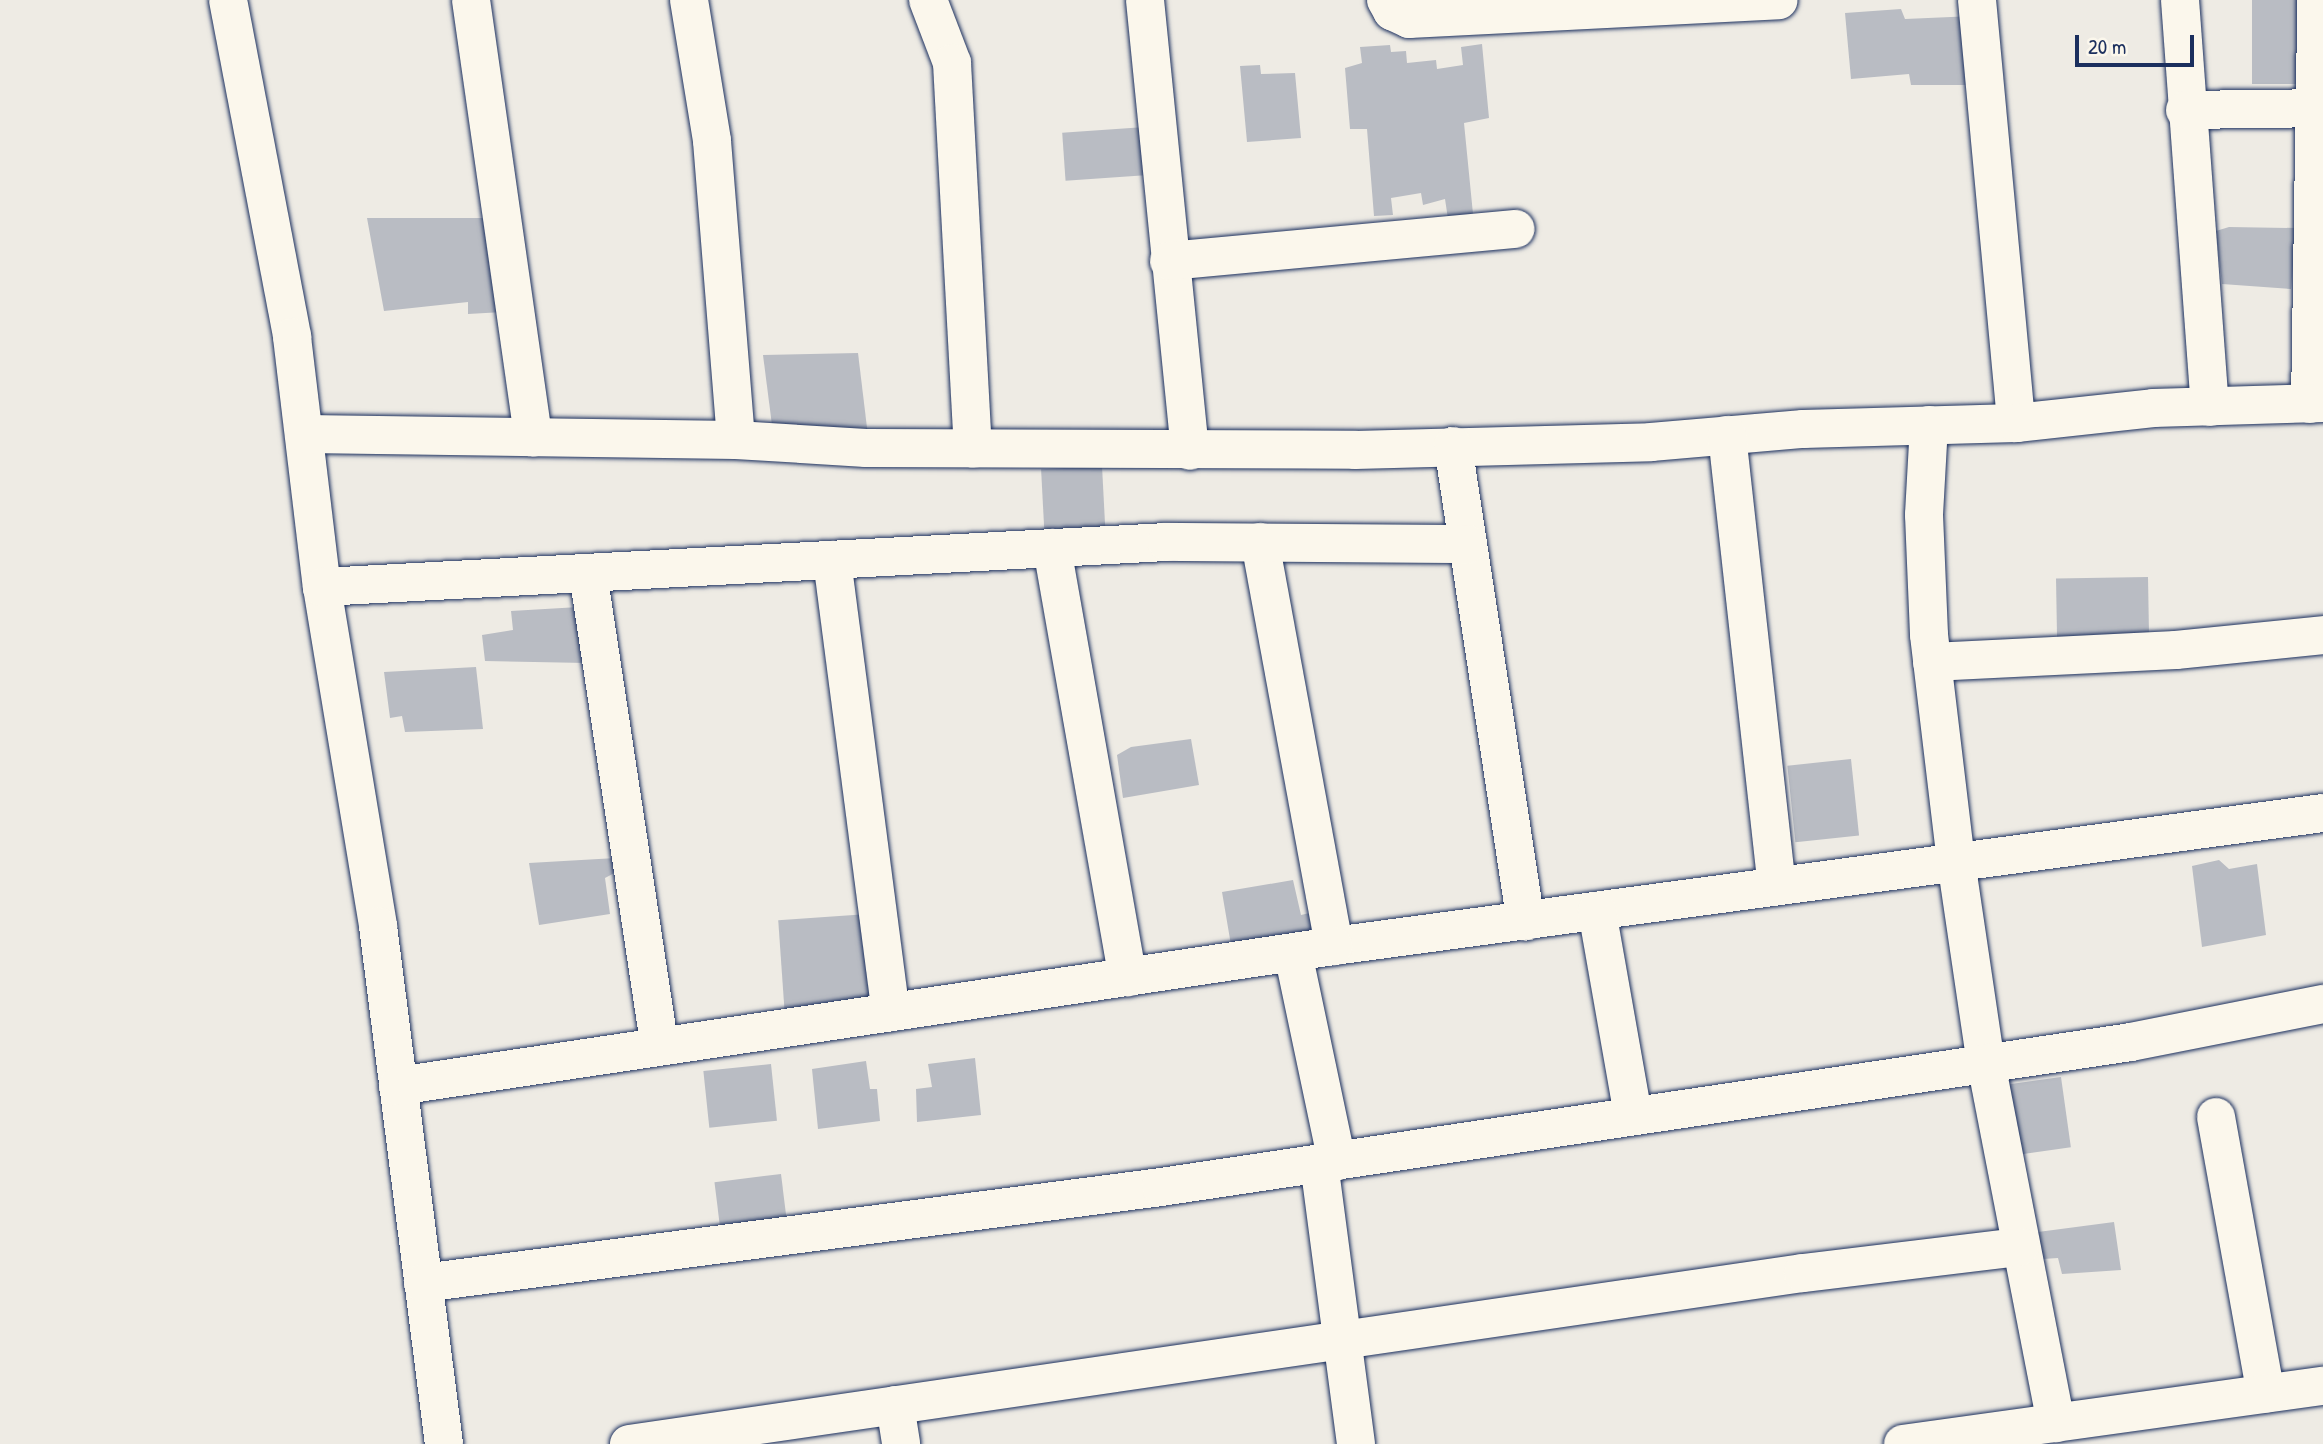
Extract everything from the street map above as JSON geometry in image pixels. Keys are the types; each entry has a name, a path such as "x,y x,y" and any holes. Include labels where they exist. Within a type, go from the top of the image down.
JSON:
{"street":[{"path":"228,0 306,433 322,587 398,1086 444,1444"},
{"path":"471,0 533,438"},
{"path":"689,0 712,141 736,440"},
{"path":"928,0 952,63 973,448"},
{"path":"1145,0 1189,451"},
{"path":"1385,0 1392,11 1409,19 1555,5 1779,0"},
{"path":"1977,0 2016,423"},
{"path":"2180,0 2185,110 2210,407"},
{"path":"306,433 1189,451 1453,446 2016,423 2210,407 2316,404 2316,0"},
{"path":"2185,110 2318,109"},
{"path":"1169,261 1516,229"},
{"path":"1928,425 1924,515 1932,662 1956,861 1986,1063 2019,1247 2044,1431"},
{"path":"1727,435 1777,885"},
{"path":"1453,446 1525,921"},
{"path":"322,587 1052,548 1260,542 1468,544"},
{"path":"1260,542 1334,946"},
{"path":"1052,548 1129,977"},
{"path":"832,561 891,1012"},
{"path":"588,573 660,1047"},
{"path":"1932,662 2176,650 2323,635"},
{"path":"398,1086 1334,946 2323,813"},
{"path":"1597,911 1633,1116"},
{"path":"1293,953 1328,1162 1343,1340 1356,1444"},
{"path":"423,1283 1328,1162 1986,1063 2323,1004"},
{"path":"2216,1116 2266,1394"},
{"path":"629,1444 1343,1340 2019,1247"},
{"path":"1903,1444 2044,1431 2323,1386"},
{"path":"895,1405 901,1444"}],"building":[{"path":"2252,0 2298,0 2298,84 2252,84"},
{"path":"1901,9 1905,19 1974,16 1976,85 1911,85 1909,74 1851,79 1845,13"},
{"path":"1482,44 1489,118 1464,123 1473,214 1448,219 1445,199 1423,205 1421,193 1391,198 1393,215 1374,216 1367,129 1350,129 1345,68 1362,63 1360,47 1390,45 1391,52 1406,51 1407,63 1436,60 1437,69 1463,65 1461,47"},
{"path":"1260,65 1261,74 1295,73 1301,138 1247,142 1240,66"},
{"path":"1145,127 1148,175 1066,181 1062,133"},
{"path":"367,218 495,218 503,312 468,314 468,302 384,311"},
{"path":"2229,227 2296,228 2291,289 2222,284 2216,231"},
{"path":"858,353 868,436 773,433 763,355"},
{"path":"1102,466 1105,528 1044,531 1041,469"},
{"path":"2148,577 2149,640 2057,642 2056,579"},
{"path":"579,607 586,663 485,661 482,635 513,630 511,611"},
{"path":"476,667 483,729 405,732 402,716 390,718 384,672"},
{"path":"1191,739 1199,785 1123,798 1117,755 1131,747"},
{"path":"1851,759 1859,836 1795,842 1787,766"},
{"path":"616,858 620,870 605,878 610,914 539,925 529,863"},
{"path":"2219,860 2229,869 2257,864 2266,935 2202,947 2192,866"},
{"path":"1293,880 1301,915 1314,912 1319,944 1233,957 1222,892"},
{"path":"868,914 874,1004 784,1010 778,920"},
{"path":"975,1058 981,1115 917,1122 916,1089 932,1087 928,1064"},
{"path":"866,1061 870,1089 877,1089 880,1121 818,1129 812,1069"},
{"path":"771,1064 777,1121 709,1128 703,1071"},
{"path":"2061,1077 2071,1147 2019,1155 2010,1084"},
{"path":"781,1174 787,1226 721,1234 714,1182"},
{"path":"2114,1222 2121,1270 2062,1274 2058,1258 2043,1259 2038,1232"}]}
